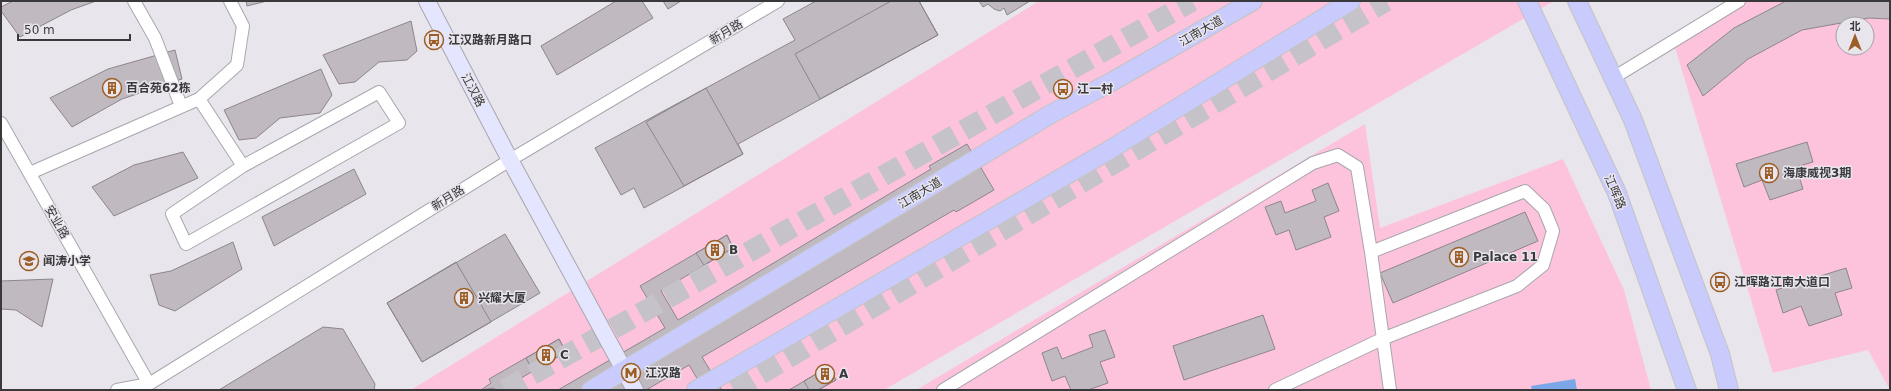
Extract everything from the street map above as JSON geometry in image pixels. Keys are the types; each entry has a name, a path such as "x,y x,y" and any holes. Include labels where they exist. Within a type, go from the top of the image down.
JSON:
{"main road":[{"name":"江南大道","path":"591,390 1051,114 1113,82 1253,1"},
{"path":"696,390 1106,152 1351,1"},
{"name":"江晖路","path":"1527,1 1617,193 1687,390"},
{"path":"1577,1 1639,134 1720,354 1729,390"}],"street":[{"path":"134,1 155,38 182,106"},
{"path":"30,174 199,99 237,65 243,26 230,1"},
{"name":"江汉路","path":"427,1 510,160 635,390"},
{"name":"新月路","path":"118,390 150,384 510,160 778,1"},
{"path":"1613,78 1739,1"},
{"path":"379,92 400,123 186,244 172,214 243,166 379,92"},
{"path":"199,99 243,166"},
{"name":"安业路","path":"1,123 150,384"},
{"path":"943,390 1313,163 1338,155 1357,167 1371,252 1390,390"},
{"path":"1275,390 1382,339 1518,286 1543,265 1553,231 1544,209 1525,191 1371,252"}],"shaded area":[{"path":"1039,1 1554,1 884,390 411,390"},
{"path":"1746,1 1890,1 1890,390 1868,350 1773,373 1674,44"},
{"path":"1365,124 1380,228 1563,159 1624,290 1651,390 916,390"}],"water":[{"path":"1575,379 1577,390 1532,390 1531,386"}],"building":[{"path":"13,1 96,1 71,10 20,37 1,11 1,7"},
{"path":"246,1 267,1 247,6"},
{"path":"616,1 642,1 653,18 557,75 541,46"},
{"path":"663,1 681,1 668,9"},
{"path":"816,1 919,1 938,35 738,144 743,154 644,208 634,188 621,195 595,148 795,40 783,19"},
{"path":"891,1 919,1 938,35 820,99 795,54"},
{"path":"979,1 1030,1 1007,15 1004,8 1000,11 994,9 988,4 983,7"},
{"path":"1786,1 1890,1 1890,19 1875,18 1875,16 1835,16 1835,24 1802,30 1748,59 1703,96 1687,65 1734,28"},
{"path":"411,21 417,51 407,60 379,62 355,82 339,84 323,55"},
{"name":"百合苑62栋","path":"175,50 182,79 122,99 72,127 50,98 108,69"},
{"path":"321,69 332,95 320,113 280,118 256,138 239,140 224,110"},
{"path":"706,88 743,154 684,186 646,122"},
{"name":"海康威视3期","path":"1807,142 1813,162 1796,167 1803,189 1770,200 1762,180 1744,187 1736,164"},
{"name":"江汉路","path":"967,144 994,190 956,212 954,210 702,357 722,390 704,390 689,365 646,390 558,390 665,328 640,286 727,235 733,248 661,291 678,320 931,169 929,166"},
{"path":"183,152 198,178 114,216 92,187 134,165"},
{"path":"354,169 366,194 274,246 262,217"},
{"path":"1328,183 1339,211 1324,217 1331,237 1296,250 1289,230 1276,235 1265,207 1281,201 1285,213 1316,201 1312,190"},
{"name":"Palace 11","path":"1525,212 1538,241 1393,303 1380,273"},
{"name":"兴耀大厦","path":"505,234 540,293 422,362 387,303"},
{"name":"B","path":"727,235 733,248 704,265 696,253"},
{"path":"233,242 242,269 175,311 159,305 150,275 171,271"},
{"path":"456,262 491,322 422,362 387,303"},
{"path":"1846,268 1852,288 1835,293 1842,315 1809,326 1801,306 1783,313 1776,290"},
{"path":"53,279 42,327 16,310 1,309 1,281"},
{"path":"1263,315 1275,349 1184,380 1173,346"},
{"path":"323,327 343,329 375,384 374,390 219,390"},
{"path":"1105,330 1115,357 1100,362 1108,383 1088,390 1071,390 1065,376 1052,381 1042,353 1057,347 1062,359 1093,347 1089,335"},
{"path":"559,339 566,352 509,385 512,390 495,390 494,388 481,390 491,383 489,379"},
{"name":"C","path":"559,339 566,352 533,371 526,358"},
{"name":"A","path":"828,367 836,380 818,390 789,390"},
{"name":"A","path":"828,367 836,380 818,390 809,390 804,381"}],"tunnel":[{"path":"505,390 1192,1"},
{"path":"734,390 1386,1"}],"place":[{"name":"江汉路新月路口","path":"434,40"},
{"name":"百合苑62栋","path":"112,88"},
{"name":"江一村","path":"1063,89"},
{"name":"海康威视3期","path":"1769,173"},
{"name":"B","path":"715,250"},
{"name":"Palace 11","path":"1459,257"},
{"name":"闻涛小学","path":"29,261"},
{"name":"江晖路江南大道口","path":"1720,282"},
{"name":"兴耀大厦","path":"464,298"},
{"name":"C","path":"546,355"},
{"name":"江汉路","path":"631,373"},
{"name":"A","path":"825,374"}]}
